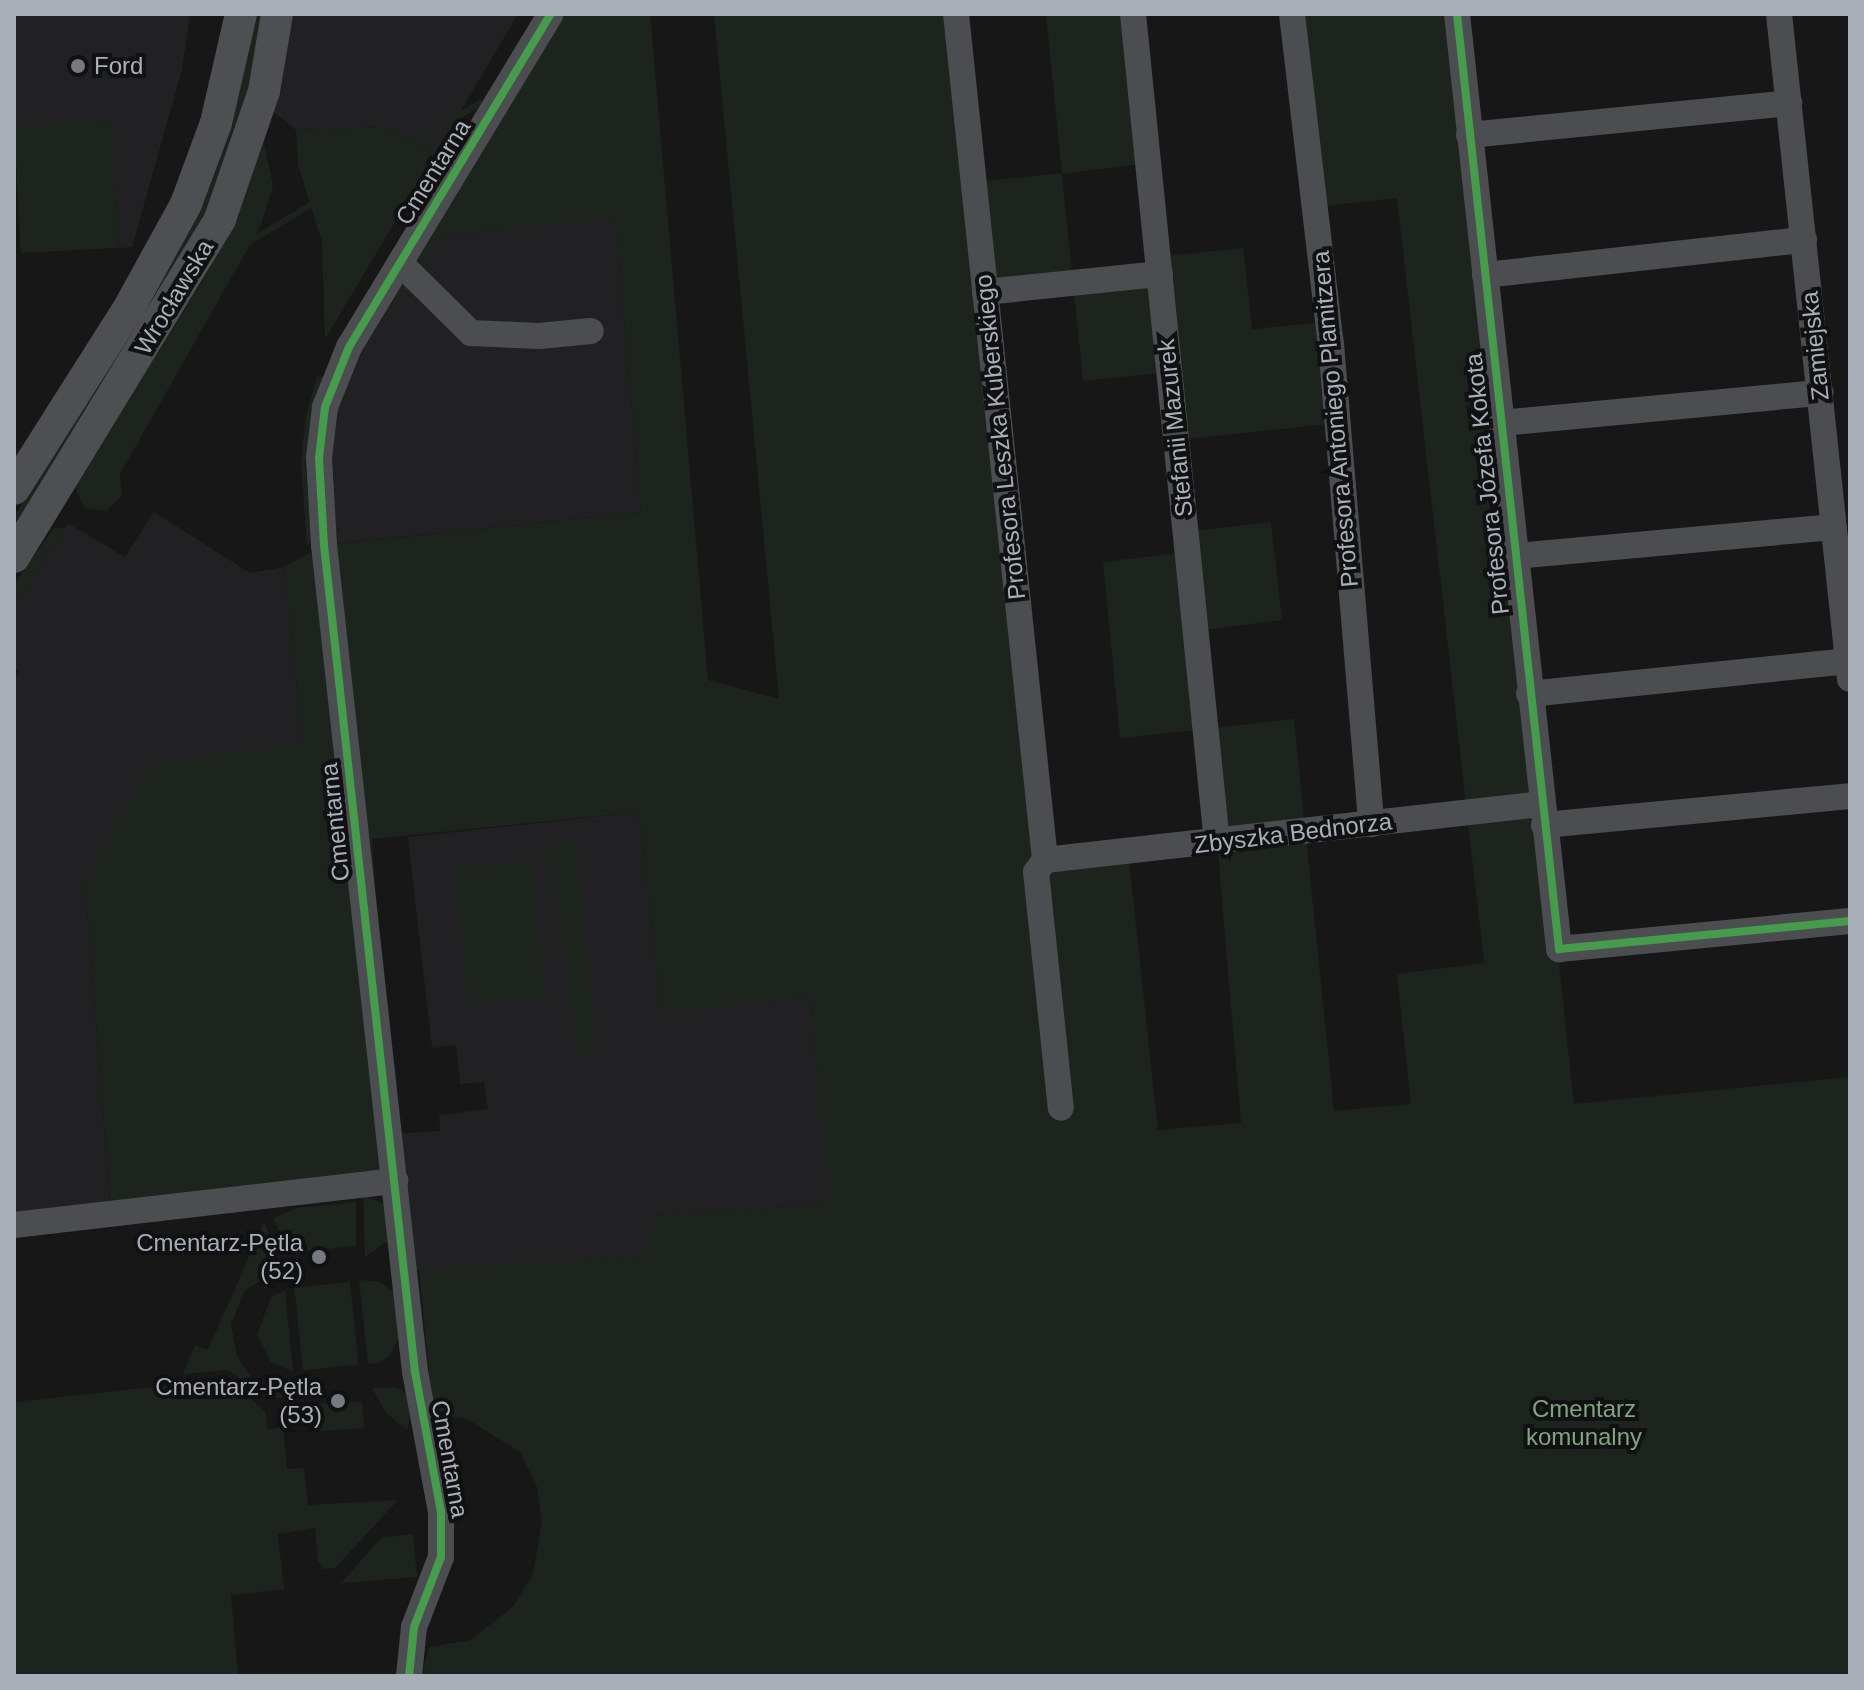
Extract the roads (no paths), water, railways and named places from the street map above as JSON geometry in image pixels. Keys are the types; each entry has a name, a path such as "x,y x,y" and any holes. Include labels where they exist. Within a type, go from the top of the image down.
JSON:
{"main road":[{"name":"Wrocławska","path":"14,489 130,306 186,204 216,123 241,14"},
{"name":"Wrocławska","path":"14,557 220,219 264,91 277,14"}],"street":[{"name":"Cmentarna","path":"409,1676 414,1627 437,1571 443,1539 435,1463 415,1372 325,561 319,458 335,376 551,14"},
{"name":"Profesora Leszka Kuberskiego","path":"956,14 1045,860 1036,872 1061,1108"},
{"name":"Stefanii Mazurek","path":"1133,14 1217,842"},
{"name":"Profesora Antoniego Plamitzera","path":"1292,14 1331,344 1371,824"},
{"name":"Profesora Józefa Kokota","path":"1457,14 1559,949 1850,921"},
{"name":"Zamiejska","path":"1779,14 1849,670"},
{"path":"1469,135 1789,103"},
{"path":"1485,275 1804,240"},
{"path":"400,263 471,333 539,336 591,331"},
{"path":"985,292 1160,274"},
{"path":"1501,423 1821,393"},
{"path":"1515,556 1834,527"},
{"path":"1529,694 1849,670"},
{"name":"Zbyszka Bednorza","path":"1045,860 1371,824 1850,796"},
{"path":"14,1225 395,1181"}],"place":[{"name":"Ford","path":"78,66"},
{"name":"Cmentarz-Pętla (52)","path":"319,1257"},
{"name":"Cmentarz-Pętla (53)","path":"338,1401"}],"park label":[{"name":"Cmentarz komunalny","path":"1584,1423"}]}
